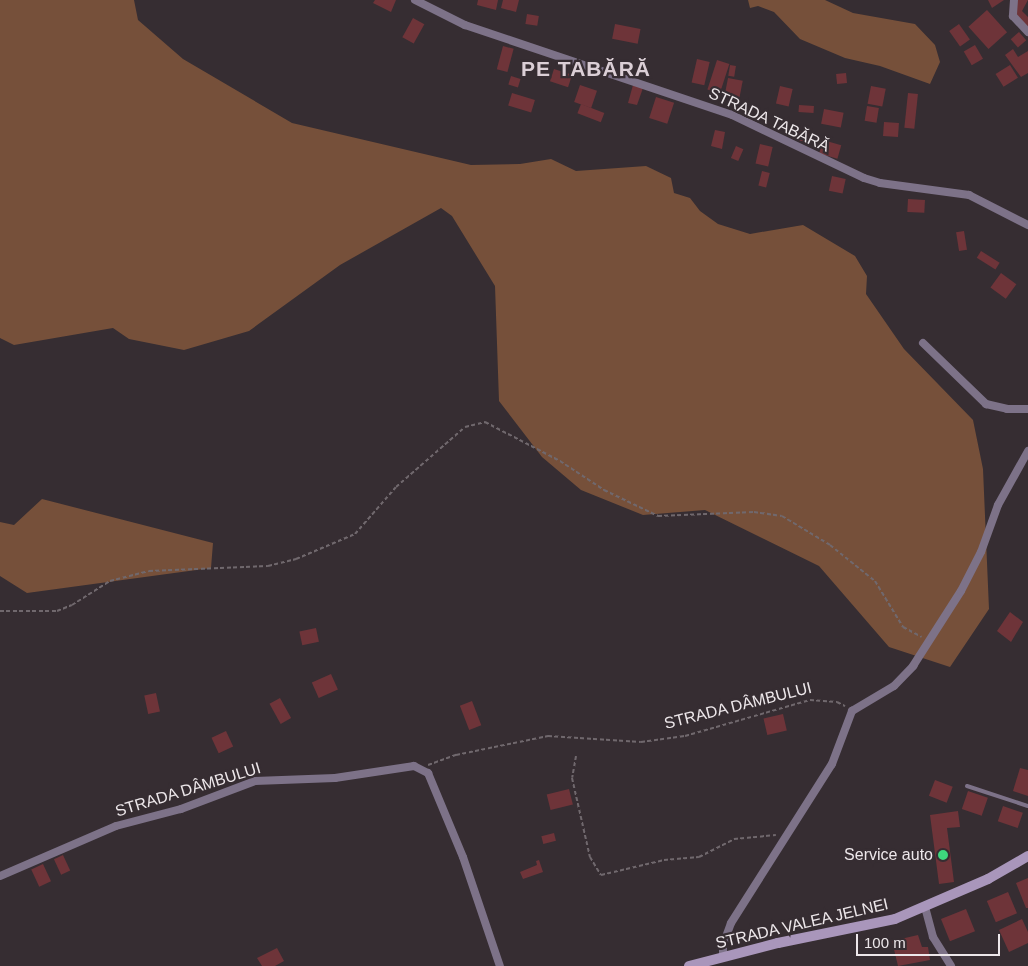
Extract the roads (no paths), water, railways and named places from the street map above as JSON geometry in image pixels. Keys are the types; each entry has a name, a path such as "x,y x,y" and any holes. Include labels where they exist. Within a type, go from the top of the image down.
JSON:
{"main road":[{"name":"STRADA VALEA JELNEI","path":"689,966 723,956 875,926 925,907 988,879 1028,856"}],"street":[{"name":"STRADA TABĂRĂ","path":"415,0 465,25 732,115 864,178 880,183 969,195 1028,225"},
{"path":"1014,0 1013,16 1028,32"},
{"path":"923,343 986,404 1006,409 1028,409"},
{"path":"723,956 723,945 730,923 832,764 852,711 894,686 913,666 961,591 981,552 998,505 1028,451"},
{"name":"STRADA DÂMBULUI","path":"0,876 116,826 182,809 255,782 343,777 404,767 422,768 428,773 463,857 500,966"},
{"path":"925,907 933,937 951,966"}],"lane":[{"path":"967,786 1028,806"}],"place":[{"name":"Service auto","path":"943,855"}],"district":[{"name":"PE TABĂRĂ","path":"586,69"}]}
